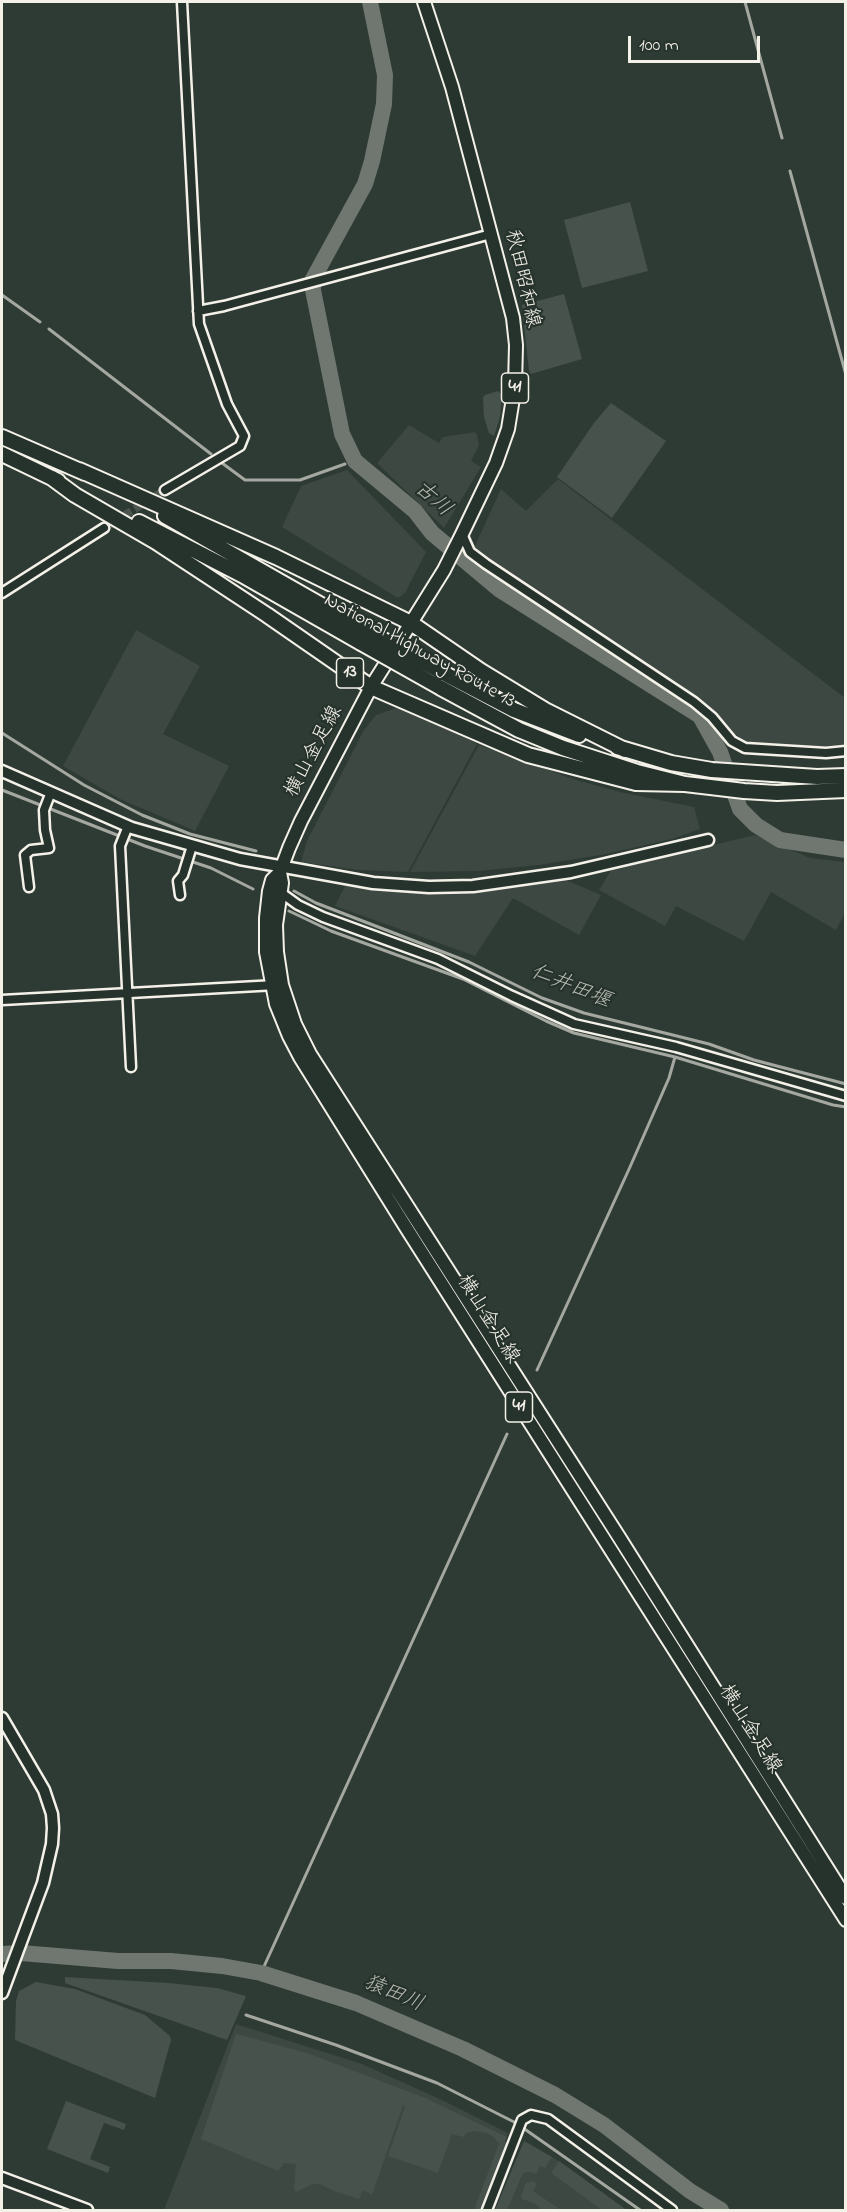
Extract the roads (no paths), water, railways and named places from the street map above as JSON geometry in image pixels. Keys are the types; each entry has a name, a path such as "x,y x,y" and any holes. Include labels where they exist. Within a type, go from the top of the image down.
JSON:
{"highway":[{"name":"National Highway Route 13","path":"2,437 79,470 444,682 519,729 563,748 637,772 685,784 777,793 846,790"},
{"name":"National Highway Route 13","path":"2,454 364,637"},
{"name":"13","path":"79,470 276,557 411,623 481,671 545,710 625,750"},
{"name":"13","path":"52,478 75,495 156,542 371,687 528,754 636,783 685,784"},
{"name":"National Highway Route 13","path":"444,682 561,729 670,763 739,773 817,777 846,776"}],"main road":[{"name":"秋田昭和線","path":"411,623 444,570 496,463 508,429 515,386 516,345 513,318 491,234 446,68 424,2"},
{"name":"横山金足線","path":"411,623 371,687 301,821 281,870 272,880 267,911 266,952 277,985 314,1061 846,1898"},
{"name":"横山金足線","path":"281,870 282,883 276,934 277,985 282,1021 309,1073 846,1920"}],"street":[{"path":"165,490 240,446 244,436 227,404 211,364 199,324 182,2"},
{"path":"198,311 491,234"},
{"path":"2,593 104,528"},
{"path":"462,534 470,552 694,702 712,717 732,741 745,748 826,753 846,751"},
{"path":"2,771 124,833 188,855 373,884 473,886 571,872 708,840"},
{"path":"29,887 25,855 31,850 49,848 44,810 49,796"},
{"path":"124,833 126,993 130,1067"},
{"path":"180,895 178,881 183,875 188,855"},
{"path":"280,892 298,905 323,917 438,959 574,1024 676,1047 846,1096"},
{"path":"2,999 277,985"},
{"path":"2,1718 44,1790 52,1814 53,1828 52,1844 43,1882 2,1993"},
{"path":"487,2211 519,2125 531,2115 548,2119 672,2211"},
{"path":"2,2178 87,2211"}],"waterway":[{"name":"古川","path":"370,2 385,75 384,104 365,184 313,279 313,290 342,434 355,461 415,511 432,533 500,590 700,716 720,752 740,809 756,825 780,840 846,850"},
{"path":"745,2 782,138"},
{"path":"790,171 846,375"},
{"path":"2,295 40,322"},
{"path":"49,329 211,454"},
{"path":"222,463 245,480 300,480 345,464"},
{"path":"2,733 84,785 142,815 190,834 256,851"},
{"path":"2,790 145,846 211,868 253,889"},
{"name":"仁井田堰","path":"294,891 316,903 469,962 542,998 584,1013 709,1044 754,1060 846,1084"},
{"path":"289,911 331,931 463,979 574,1033 675,1057 846,1107"},
{"path":"537,1370 630,1167 669,1078 675,1057"},
{"path":"261,1973 507,1434"},
{"name":"猿田川","path":"2,1954 21,1953 118,1961 171,1961 222,1966 261,1973 356,2003 463,2049 555,2095 604,2125 690,2191 721,2210"},
{"path":"246,2015 336,2045 437,2083 516,2123 640,2210"}],"tunnel":[{"path":"104,528 165,490"}]}
